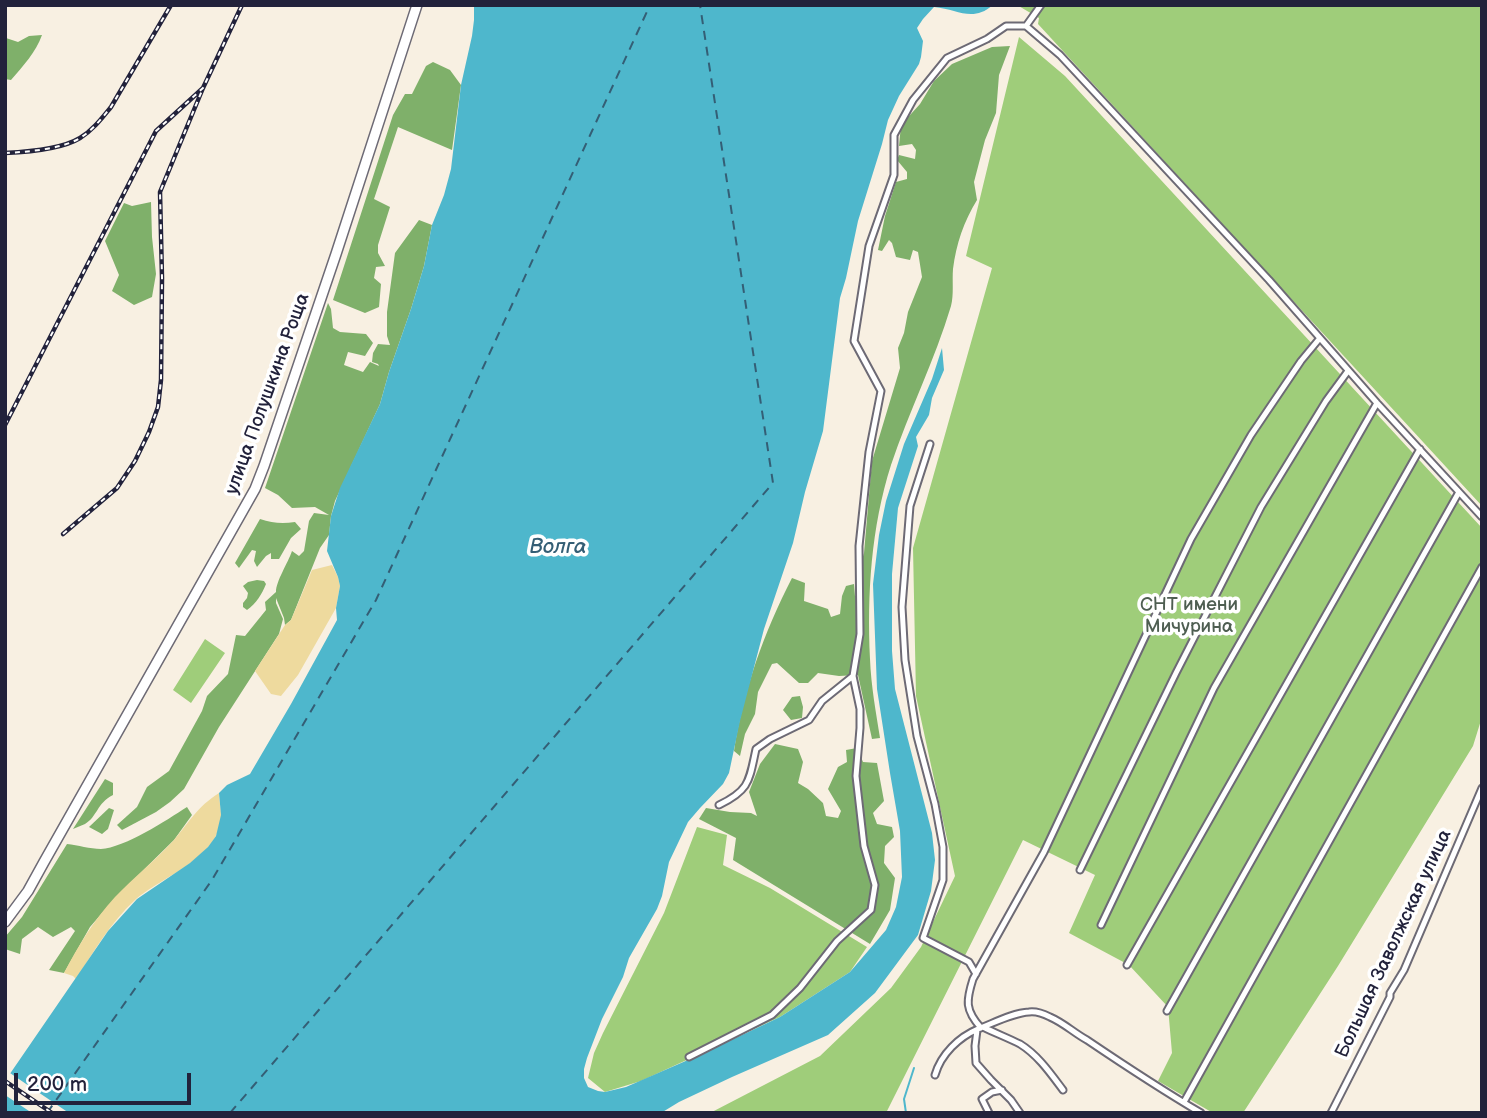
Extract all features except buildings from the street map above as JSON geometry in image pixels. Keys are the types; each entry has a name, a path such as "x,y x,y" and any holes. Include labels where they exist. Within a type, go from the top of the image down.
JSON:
{"main road":[{"name":"улица Полушкина Роща","path":"7,919 44,862 255,489 334,260 417,5"}],"street":[{"path":"1026,26 1041,5"},
{"path":"689,1057 772,1015 800,988 837,941 871,910 875,885 864,846 856,776 860,709 853,676 860,634 859,546 869,452 881,391 854,341 869,246 894,175 894,135 913,100 947,58 1006,26 1026,26 1060,55 1269,280 1482,517"},
{"path":"1063,1090 1030,1052 980,1028 970,1013 970,990 976,974 1044,852 1191,539 1251,435 1301,361 1320,338"},
{"path":"1080,870 1261,507 1326,401 1348,371"},
{"path":"1101,925 1214,688 1377,403"},
{"path":"930,444 910,506 902,607 905,660 917,736 943,847 943,880 923,938 969,962 976,974"},
{"path":"1127,965 1420,449"},
{"path":"1167,1011 1459,492"},
{"path":"1184,1102 1482,568"},
{"path":"719,805 737,796 750,779 756,749 809,720 822,701 853,676"},
{"name":"Большая Заволжская улица","path":"1331,1113 1404,970 1482,788"},
{"path":"935,1075 951,1047 961,1038 1005,1018 1029,1012 1049,1016 1201,1113"},
{"path":"980,1028 975,1046 976,1063 1020,1113"},
{"path":"989,1113 982,1099 992,1092 1002,1090"}],"green space":[{"path":"1017,5 1482,5 1482,506 1038,24 1039,18"},
{"path":"42,35 33,53 11,80 5,79 6,38 18,42 29,36"},
{"name":"СНТ имени Мичурина","path":"1019,37 1065,76 1482,528 1482,717 1473,746 1338,966 1243,1113 1213,1113 1158,1081 1172,1053 1168,1007 1129,965 1069,933 1095,875 1023,840 886,1113 710,1113 820,1056 891,988 921,947 955,876 916,696 913,548 992,268 966,256"},
{"path":"1010,46 999,75 996,113 985,140 974,182 977,200 964,224 956,251 951,306 891,465 879,513 872,561 869,635 871,679 880,738 872,739 858,675 818,673 808,683 799,683 777,663 772,664 758,692 755,714 745,734 740,756 734,751 749,684 772,619 792,578 805,583 804,601 828,609 831,617 840,614 846,586 854,584 855,596 861,595 858,573 864,553 872,461 900,368 898,348 922,277 918,252 913,250 910,260 896,257 889,240 882,251 878,250 896,182 907,179 907,172 897,160 899,155 915,159 916,150 912,144 899,146 901,125 920,104 934,81 952,64 992,47"},
{"path":"433,62 450,70 461,85 452,150 398,127 374,199 390,207 378,245 378,253 385,266 376,267 374,278 381,284 379,307 365,313 333,300 393,115 405,94 412,94 426,66"},
{"path":"151,202 156,274 152,297 134,305 112,291 119,275 105,241 124,203 132,206"},
{"path":"419,220 432,225 424,266 411,309 380,404 335,501 329,535 320,548 291,620 285,625 284,618 276,598 283,619 279,634 219,727 184,789 156,812 122,830 117,825 137,807 147,787 169,771 202,711 207,696 228,674 236,635 245,636 266,610 265,602 276,592 292,551 299,556 304,551 309,521 314,513 329,515 315,507 292,508 278,495 265,488 328,303 333,328 340,332 366,334 373,343 365,356 348,352 344,365 363,372 370,362 379,366 372,362 373,353 378,344 390,345 387,336 387,312 395,253"},
{"path":"260,519 277,523 295,522 301,529 291,538 279,559 271,559 271,553 257,567 254,561 256,551 252,550 239,568 235,563"},
{"path":"257,580 266,584 247,610 243,603 248,593 243,586"},
{"path":"205,639 225,653 191,703 173,690"},
{"path":"800,696 802,718 791,720 783,710 792,697"},
{"path":"775,744 798,749 803,762 798,783 823,803 826,816 838,818 841,811 828,789 838,767 847,762 846,750 857,748 863,762 877,763 884,801 873,813 877,824 892,827 894,837 885,846 884,863 895,878 890,910 870,944 733,860 736,838 699,819 706,808 757,816 749,792 760,764"},
{"path":"105,779 113,783 113,795 89,821 73,829"},
{"path":"187,807 192,815 174,840 116,897 90,927 64,973 49,970 75,931 71,927 53,937 38,927 22,939 20,954 5,949 5,937 22,917 67,844 101,849 121,844"},
{"path":"109,808 114,810 108,829 102,834 89,827"},
{"path":"697,827 727,835 723,865 770,888 867,947 850,972 780,1017 641,1081 605,1092 588,1078 594,1053 664,913"}],"sand":[{"path":"332,565 340,586 336,608 298,675 281,696 271,694 255,671 291,620 312,570"},
{"path":"219,793 221,815 218,830 211,843 188,865 146,891 126,909 103,937 76,979 64,973 107,906 174,840 199,809"}],"water":[{"name":"Волга","path":"474,5 993,5 971,14 934,7 917,28 923,41 921,57 888,120 858,221 840,298 823,431 793,543 764,629 729,773 723,784 688,822 669,862 657,909 629,958 623,977 602,1019 587,1058 584,1078 588,1087 598,1091 626,1087 780,1017 850,972 886,930 896,907 902,877 900,831 877,689 873,584 886,501 904,444 932,379 942,348 944,370 932,398 929,415 916,437 918,446 898,508 892,574 895,689 932,833 935,860 931,891 918,935 875,993 828,1035 732,1077 661,1113 5,1113 5,1081 108,931 137,899 190,863 216,836 221,815 219,793 227,785 250,774 337,620 340,586 327,551 331,516 340,488 380,404 424,266 432,225 444,195 451,169 461,85 472,36"}],"pier":[{"path":"7,1071 69,1113 32,1113 5,1095"}],"waterway":[{"path":"906,1113 904,1099 914,1068"}],"ferry route":[{"path":"47,1113 212,880 376,600 650,5"},
{"path":"230,1113 773,483 700,5"}],"railway":[{"path":"5,153 64,145 80,138 97,124 111,107 171,5"},
{"path":"5,425 156,131 203,88 242,5"},
{"path":"63,534 117,488 135,461 158,407 161,380 162,278 160,192 203,88"},
{"path":"5,1081 52,1113"}]}
